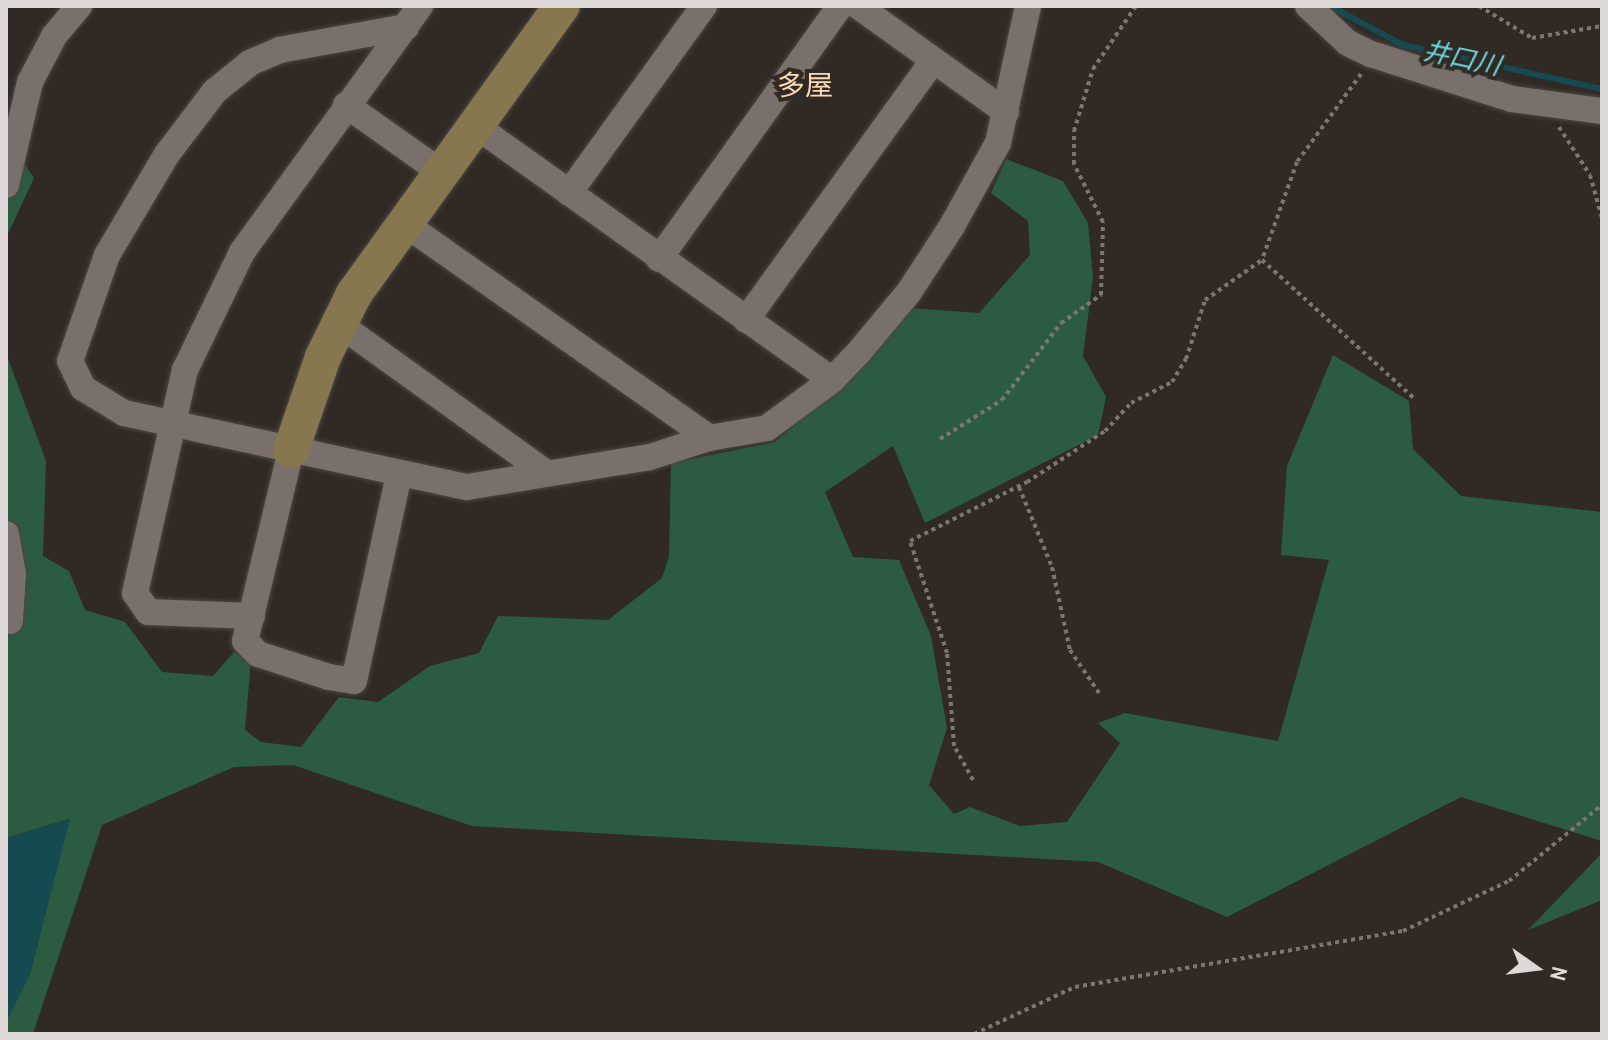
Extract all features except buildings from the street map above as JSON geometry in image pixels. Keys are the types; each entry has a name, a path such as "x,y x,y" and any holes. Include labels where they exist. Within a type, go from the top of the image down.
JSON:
{"street":[{"path":"6,185 30,82 54,36 79,6"},
{"path":"399,475 354,681 258,654 245,641 291,450 339,324 354,294 562,6"},
{"path":"569,193 704,6"},
{"path":"659,259 840,6"},
{"path":"858,6 1006,112"},
{"path":"413,17 307,42 264,56 215,91 167,154 107,255 70,361 89,392 124,413 399,475 467,487 650,457 709,438 767,428 832,380 909,292 952,226 998,143 1028,6"},
{"path":"1308,6 1348,43 1371,54 1550,108 1602,111"},
{"path":"252,616 148,612 135,593 185,370 242,252 413,17"},
{"path":"746,320 933,61"},
{"path":"346,105 442,173"},
{"path":"476,126 832,380"},
{"path":"405,224 709,438"},
{"path":"339,324 545,472"},
{"path":"6,534 13,574 10,621"}],"path":[{"path":"940,439 1002,400 1061,323 1101,295 1103,222 1074,164 1073,139 1093,69 1136,6"},
{"path":"1479,6 1532,38 1602,26"},
{"path":"973,780 954,746 947,653 908,546 910,541 1019,487 1105,431 1131,403 1172,382 1186,359 1205,300 1262,260 1297,162 1345,101 1371,54"},
{"path":"1550,108 1590,175 1602,218"},
{"path":"1262,260 1415,399"},
{"path":"1019,487 1052,567 1070,650 1101,696"},
{"path":"974,1034 1075,987 1403,931 1509,881 1602,805"}],"green space":[{"path":"12,145 34,178 6,238 6,149"},
{"path":"1006,159 1063,181 1088,223 1093,277 1083,356 1106,397 1098,435 925,523 893,446 825,492 853,557 899,560 931,636 947,728 929,785 954,814 970,807 1020,826 1067,822 1120,743 1098,723 1125,713 1278,741 1329,560 1281,555 1287,466 1333,355 1409,401 1413,449 1461,496 1602,512 1602,841 1461,797 1227,917 1098,862 472,826 293,765 234,767 102,825 33,1034 6,1034 6,1022 30,974 69,819 6,838 6,353 46,461 43,556 69,571 85,610 125,622 162,672 213,676 234,652 251,660 245,730 261,742 301,747 339,697 378,702 430,666 479,653 498,616 608,620 662,578 669,556 671,463 775,442 843,382 910,308 979,313 1030,255 1028,221 991,193"},
{"path":"1602,853 1602,900 1528,930"}],"water":[{"path":"70,819 30,974 6,1022 6,838"}],"waterway":[{"name":"井口川","path":"1330,6 1403,45 1602,89"}],"district":[{"name":"多屋","path":"805,85"}]}
